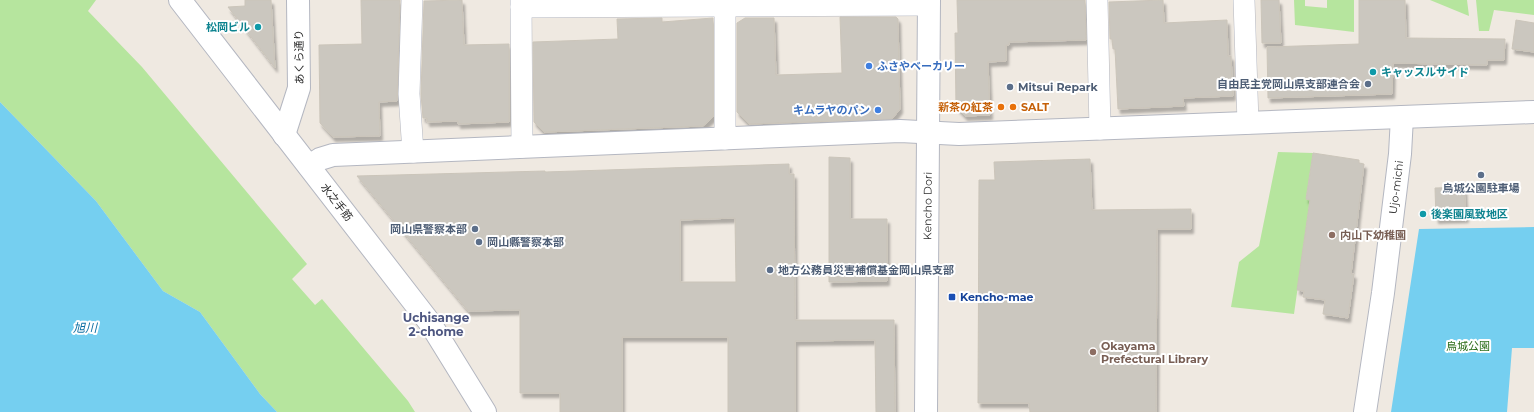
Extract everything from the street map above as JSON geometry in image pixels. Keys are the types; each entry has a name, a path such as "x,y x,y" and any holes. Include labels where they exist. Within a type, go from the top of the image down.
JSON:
{"street":[{"name":"水之手筋","path":"180,0 430,323 485,412"},
{"name":"あくら通り","path":"284,135 300,88 298,0"},
{"path":"412,0 409,94 413,152"},
{"path":"1098,0 1100,129"},
{"path":"1244,0 1248,123"},
{"path":"725,3 725,139"},
{"path":"522,147 521,4 929,3"},
{"name":"Kencho Dori","path":"926,412 929,3"},
{"path":"309,166 320,159 333,155 900,131 959,134 1534,112"},
{"name":"Ujo-michi","path":"1365,412 1383,294 1400,154 1402,117"}],"green space":[{"path":"0,0 96,0 88,11 142,67 307,264 292,279 315,305 322,299 408,401 415,412 277,412 260,394 200,312 163,291 96,201 0,102"},
{"path":"1294,0 1305,0 1305,6 1327,8 1327,0 1354,0 1354,32 1295,25"},
{"path":"1430,0 1467,0 1469,16"},
{"path":"1476,0 1534,0 1534,15 1494,10 1489,31 1479,31"},
{"path":"1278,152 1313,153 1306,199 1310,200 1294,314 1231,307 1239,262 1259,246"}],"water":[{"name":"旭川","path":"0,102 96,201 163,291 200,312 260,394 277,412 0,412"},
{"name":"烏城公園","path":"1534,227 1534,348 1512,348 1507,412 1391,412 1419,229"}],"building":[{"name":"松岡ビル","path":"245,0 271,0 275,68 228,7 245,6"},
{"path":"361,0 400,0 397,101 379,102 380,136 333,137 320,123 319,45 362,44"},
{"path":"462,0 464,45 509,44 509,122 458,124 458,121 427,122 427,118 423,118 421,94 424,1"},
{"path":"957,0 1085,0 1086,40 1009,42 1009,45 1006,45 1006,61 988,62 990,115 965,116 956,107 955,33 958,33"},
{"path":"1163,0 1164,23 1227,20 1228,56 1231,56 1233,96 1183,98 1184,106 1118,109 1115,49 1113,49 1112,39 1110,39 1109,2"},
{"path":"1261,0 1279,0 1281,43 1262,43"},
{"path":"1359,0 1405,0 1406,38 1505,39 1504,60 1487,60 1487,65 1393,63 1392,94 1268,98 1267,47 1359,44"},
{"path":"840,17 896,17 898,19 900,109 892,119 749,124 737,112 737,23 745,18 774,18 776,75 842,73"},
{"path":"662,18 662,22 713,18 713,117 703,126 544,132 534,122 533,42 618,39 617,19"},
{"path":"1516,20 1534,23 1534,52 1512,49"},
{"path":"1313,153 1359,160 1359,163 1364,164 1351,274 1354,274 1348,318 1323,314 1325,300 1303,297 1304,291 1297,290 1310,200 1306,199"},
{"path":"829,157 850,158 850,219 887,219 887,281 829,282"},
{"path":"1090,159 1092,210 1191,209 1191,229 1157,229 1156,412 1030,412 1029,403 978,403 979,180 995,180 994,162"},
{"path":"789,164 789,174 794,174 795,320 894,320 895,412 876,412 875,340 795,341 795,412 728,412 728,337 622,337 622,412 560,412 560,393 520,393 520,310 468,311 357,176 545,172","holes":["735,218 736,282 680,282 680,220"]},
{"path":"1464,187 1466,218 1436,219 1435,188"}],"place":[{"name":"松岡ビル","path":"258,27"},
{"name":"ふさやベーカリー","path":"869,66"},
{"name":"キャッスルサイド","path":"1373,72"},
{"name":"自由民主党岡山県支部連合会","path":"1368,84"},
{"name":"Mitsui Repark","path":"1010,87"},
{"name":"新茶の紅茶","path":"1001,107"},
{"name":"SALT","path":"1013,107"},
{"name":"キムラヤのパン","path":"878,110"},
{"name":"烏城公園駐車場","path":"1481,175"},
{"name":"後楽園風致地区","path":"1423,214"},
{"name":"岡山県警察本部","path":"475,229"},
{"name":"内山下幼稚園","path":"1332,235"},
{"name":"岡山縣警察本部","path":"479,242"},
{"name":"地方公務員災害補償基金岡山県支部","path":"770,270"},
{"name":"Kencho-mae","path":"952,297"},
{"name":"Okayama Prefectural Library","path":"1093,352"}],"district":[{"name":"Uchisange 2-chome","path":"436,325"}]}
